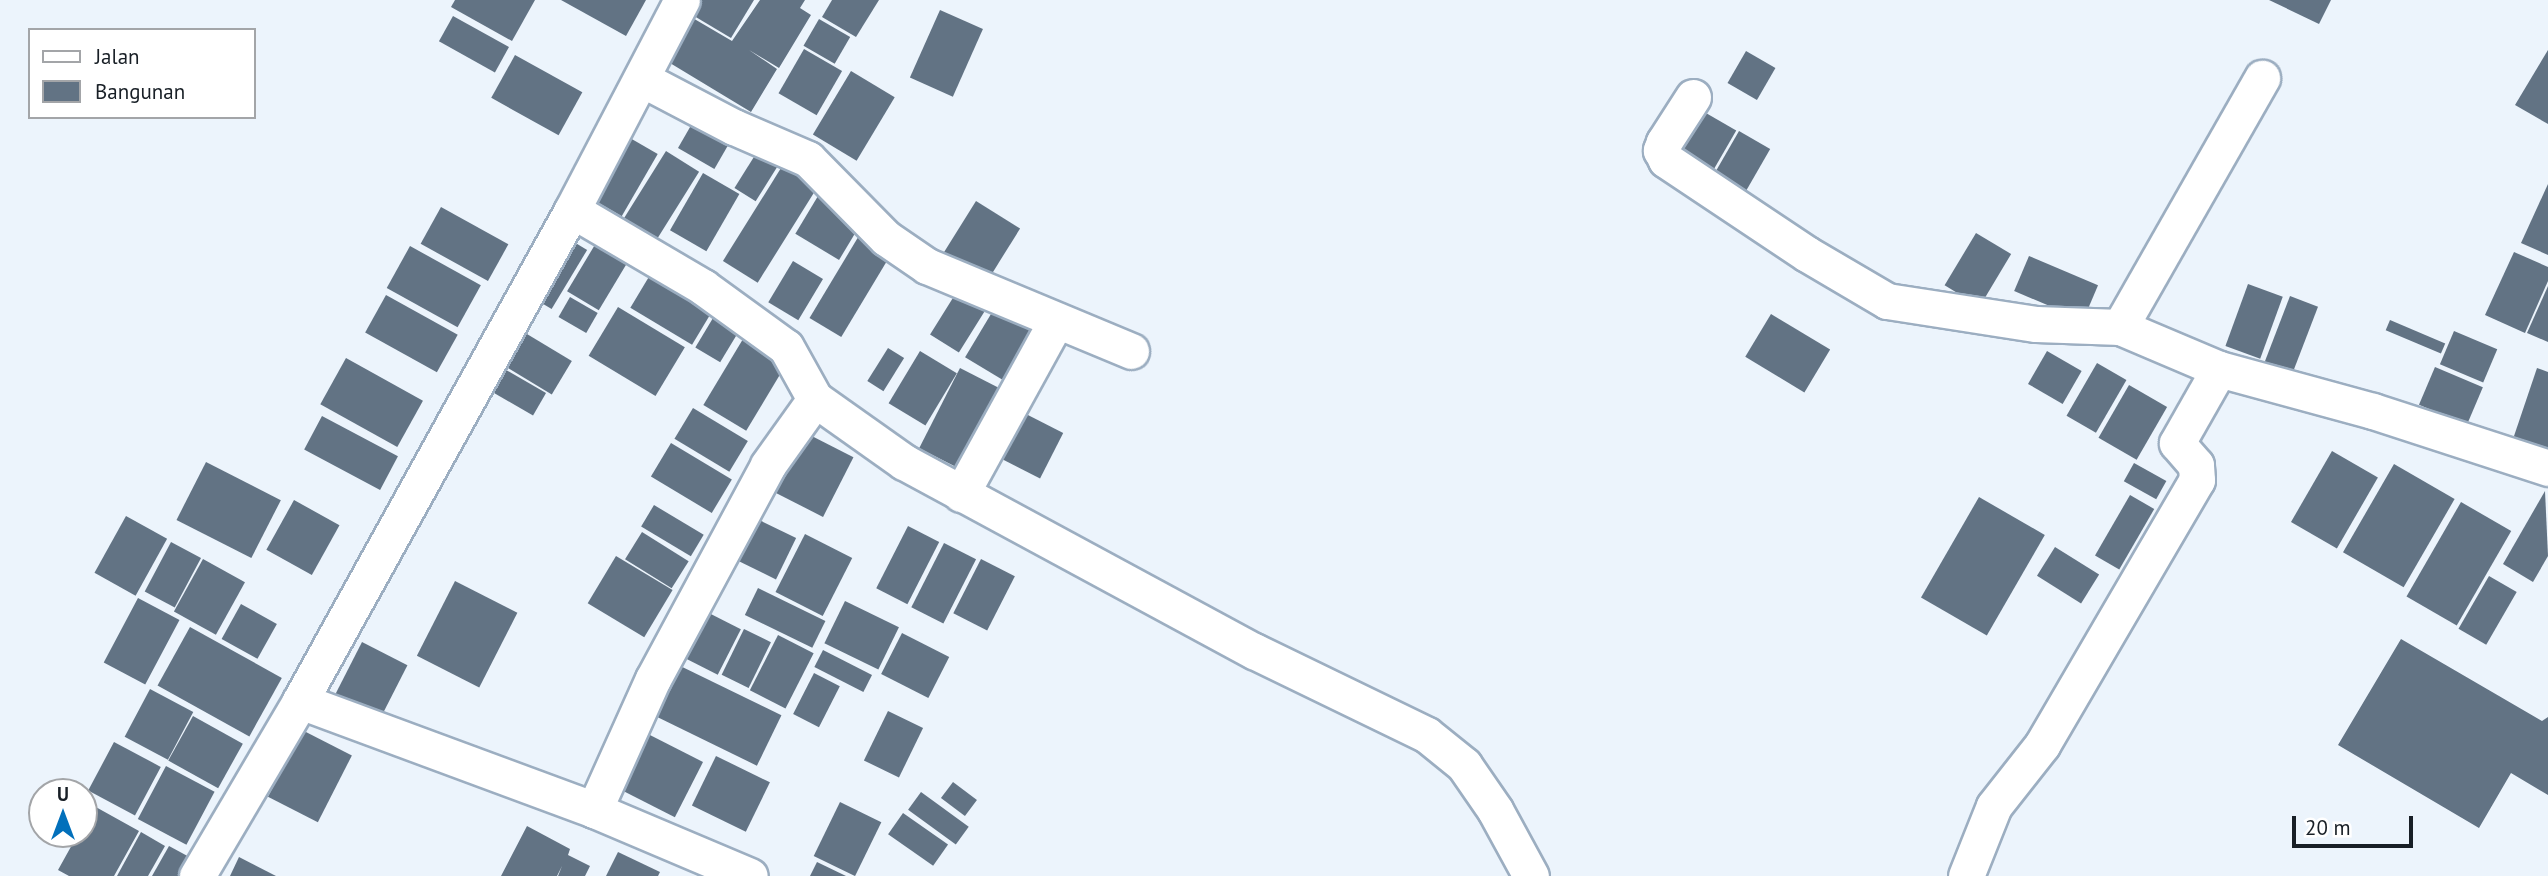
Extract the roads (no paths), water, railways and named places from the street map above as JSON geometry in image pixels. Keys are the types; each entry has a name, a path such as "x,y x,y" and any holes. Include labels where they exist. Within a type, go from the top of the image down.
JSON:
{"street":[{"path":"197,876 300,701 572,210 682,0"},
{"path":"2120,327 2262,78"},
{"path":"642,79 734,127 808,159 886,238 927,266 1131,351"},
{"path":"1693,97 1664,142 1661,150 1666,160 1807,254 1887,301 2036,324 2120,327 2219,369 2373,411 2548,468"},
{"path":"572,210 703,288 786,347 815,399 904,462 1254,651 1427,735 1464,765 1495,810 1531,876"},
{"path":"961,494 1056,321"},
{"path":"1966,876 1994,806 2042,744 2197,480 2196,465 2178,449 2177,443 2219,369"},
{"path":"594,810 659,667 768,465 815,399"},
{"path":"300,701 594,810 750,876"}]}
